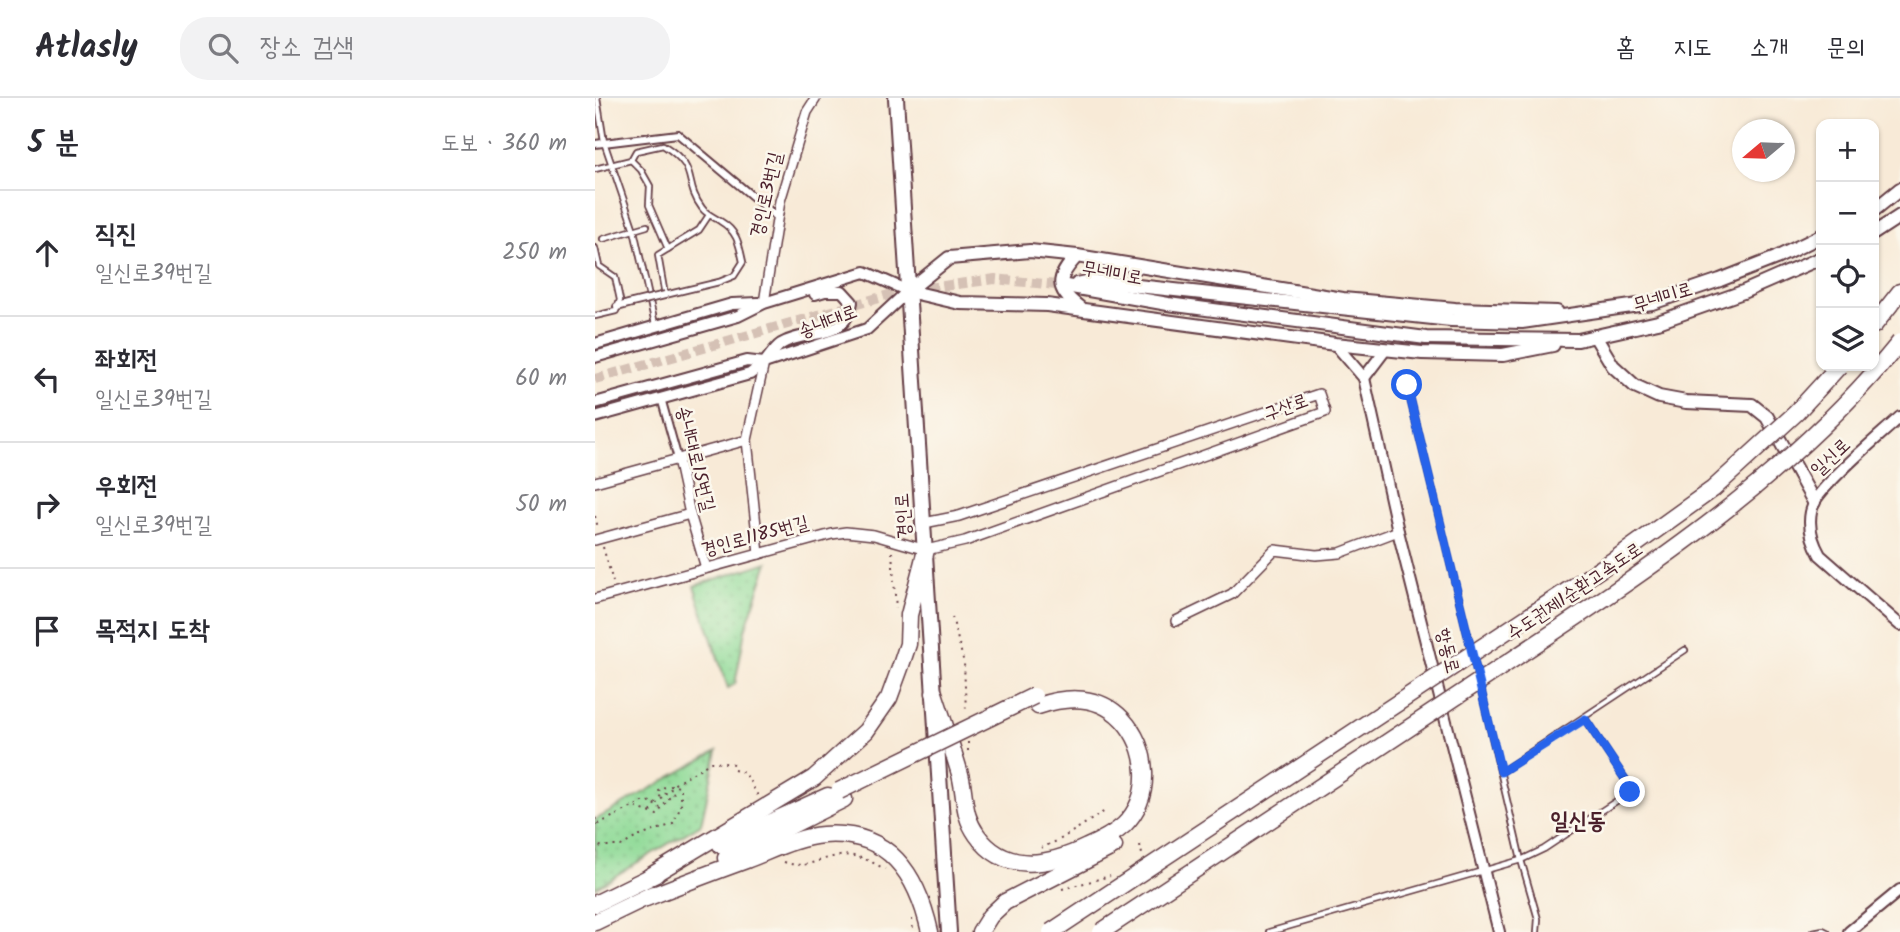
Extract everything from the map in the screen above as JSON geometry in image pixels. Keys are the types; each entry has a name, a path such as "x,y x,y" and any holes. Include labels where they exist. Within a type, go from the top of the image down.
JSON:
{"highway":[{"path":"1879,319 1900,292"},
{"name":"수도권제1순환고속도로","path":"1101,932 1632,581 1735,504 1816,434 1900,342"},
{"name":"수도권제1순환고속도로","path":"1051,932 1614,560 1713,489 1796,413 1834,371"},
{"path":"649,877 814,778 866,731 889,698 908,644 909,615 926,550"},
{"path":"595,922 841,795 1056,689 1079,689 1102,695 1123,706 1140,724 1151,746 1156,772 1153,793 1135,829 1117,845 1005,902 990,916 980,932"},
{"path":"934,693 961,778 968,822 978,837 1001,856 1033,863 1050,862 1068,856 1112,835 1135,810 1145,773 1141,749 1131,728 1117,714 1098,703 1077,698 1036,701"},
{"path":"595,904 649,877 841,795"},
{"path":"646,898 795,842 821,835 844,835 862,839 883,849 904,866 917,887 930,932"}],"main road":[{"name":"경인로","path":"896,98 949,932"},
{"path":"1879,206 1900,189"},
{"path":"1879,230 1900,216"},
{"name":"무네미로","path":"1816,238 1731,276 1652,303 1522,322 1451,320 1093,281 1066,286 1168,304 1426,338 1578,340 1658,322 1743,292 1816,260"},
{"path":"908,291 949,258 1030,251 1077,256 1343,299 1455,309 1579,313"},
{"path":"1077,256 1062,271 1061,289 1067,298 1081,309"},
{"path":"908,291 960,303 1047,305 1335,344 1422,353 1503,355 1578,340"},
{"path":"1595,336 1613,366 1635,386 1659,397 1686,402 1752,405 1767,416 1814,502"}],"street":[{"name":"경인로3번길","path":"764,303 780,201 807,112 817,98"},
{"path":"595,144 678,134 778,217"},
{"name":"송내대로","path":"595,357 738,316 764,303 865,272 908,291 867,329 764,363 750,374 595,417"},
{"path":"759,554 747,440 764,363 781,345 836,328 850,316 852,302 842,291 825,291 777,306 764,303"},
{"path":"617,307 664,295"},
{"name":"송내대로","path":"595,344 732,304 764,303"},
{"name":"항동로","path":"1335,344 1364,378 1398,531 1499,932"},
{"path":"1364,378 1386,349"},
{"name":"송내대로","path":"595,403 747,361 764,363"},
{"name":"구산로","path":"924,523 959,516 1319,394 1325,412 965,541 926,550"},
{"name":"송내대로15번길","path":"661,398 706,568"},
{"name":"일신로","path":"1900,417 1820,493 1810,516 1813,542 1820,555 1900,625"},
{"path":"595,482 747,440"},
{"path":"598,539 690,514"},
{"path":"1176,621 1231,594 1275,550 1316,555 1340,553 1398,531"},
{"name":"경인로1185번길","path":"595,599 832,534 846,532 874,535 926,550"},
{"path":"1849,932 1900,890"}],"lane":[{"path":"597,98 604,142 634,230 655,326"},
{"path":"595,169 631,160 636,151 663,145 679,155 689,169 694,193 702,208 738,236 743,262 733,276 664,295 658,255 699,230 709,215"},
{"path":"631,160 641,170 650,186 649,205 669,249"},
{"path":"603,239 647,226"},
{"path":"595,248 597,266 615,277 620,300 615,311 595,316"},
{"path":"1407,385 1521,860 1538,919 1537,932"},
{"path":"1501,772 1585,719 1685,650"},
{"path":"1269,932 1521,860 1544,849 1630,792 1629,785 1585,719"},
{"path":"1813,932 1827,932"}],"path":[{"path":"595,516 598,539 616,593"},
{"path":"891,540 896,613"},
{"path":"952,617 964,663 966,715"},
{"path":"968,740 969,764"},
{"path":"651,813 666,792 711,762 735,764"},
{"path":"734,770 745,773 759,797"},
{"path":"631,806 657,815 673,796 672,787"},
{"path":"595,851 601,846 621,846 673,824 681,806 681,788 660,788 658,795 662,798"},
{"path":"595,818 597,825 645,801 656,804 661,809"},
{"path":"645,811 650,802"},
{"path":"1036,850 1059,840 1105,811"},
{"path":"1140,845 1144,859"},
{"path":"784,862 797,866 837,856 858,856 887,870"},
{"path":"1058,890 1118,874"},
{"path":"912,919 913,932"}],"green space":[{"path":"768,562 745,630 735,684 728,688 694,586"},
{"path":"717,751 701,824 595,888 595,820"}],"tunnel":[{"path":"595,379 899,292 995,279 1066,286"}],"district":[{"name":"일신동","path":"1578,822"}],"route":[{"path":"1407,385 1501,772 1585,719 1629,785 1630,792"}]}
